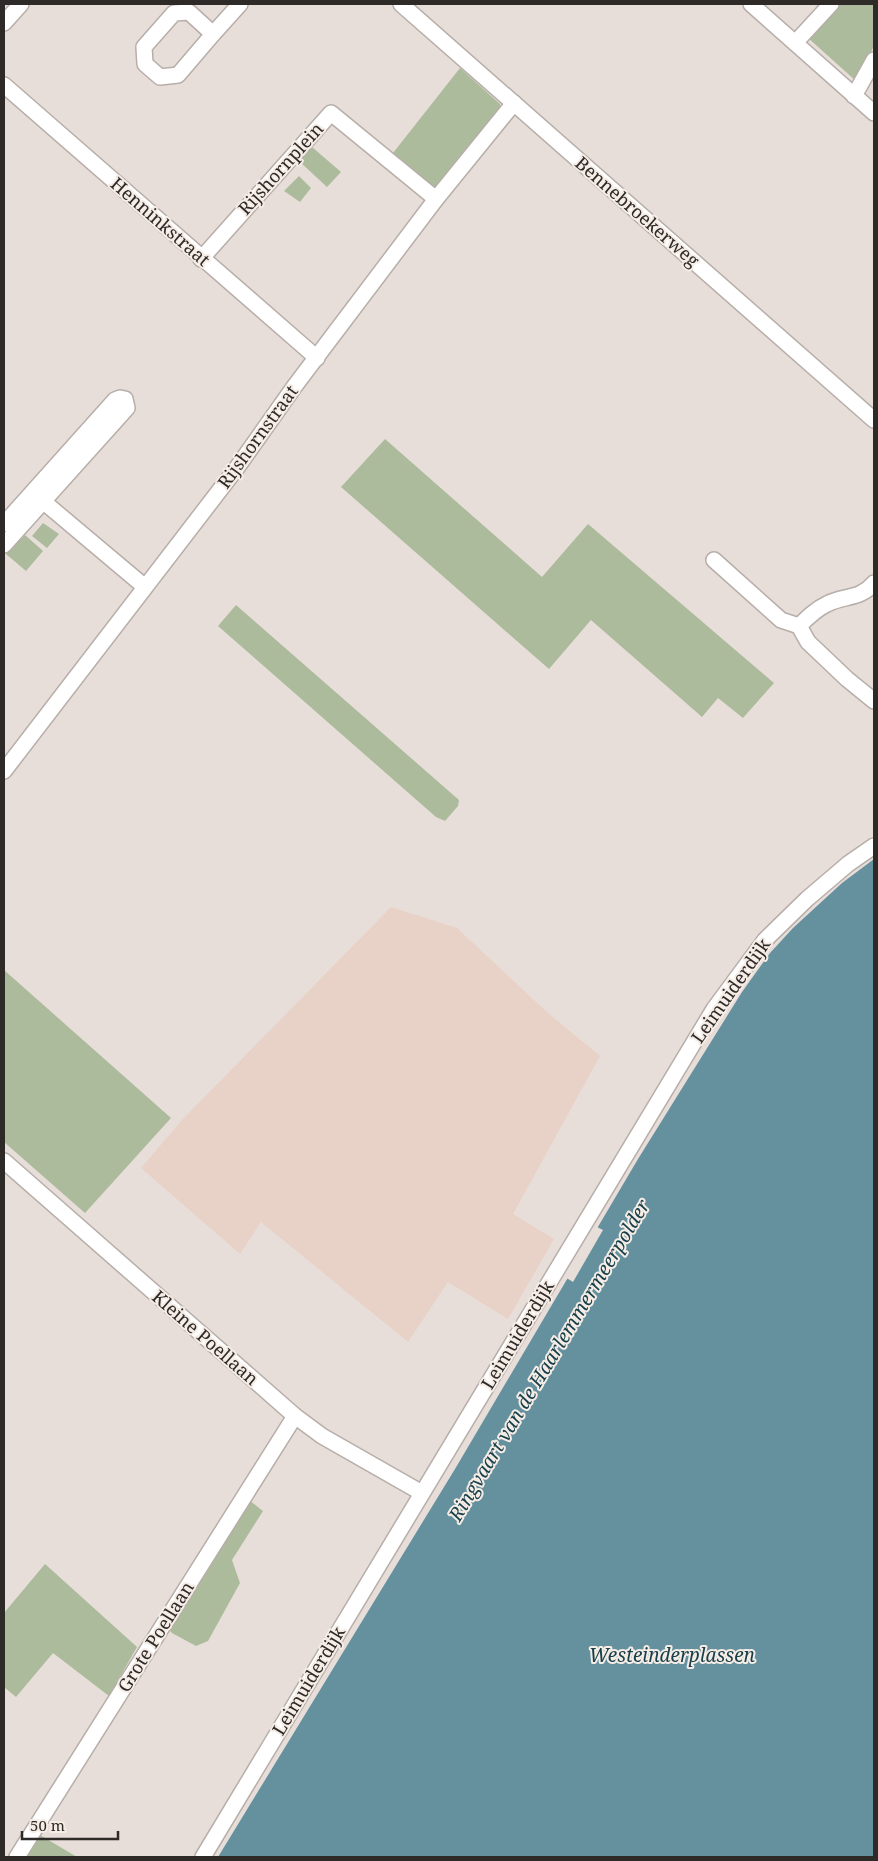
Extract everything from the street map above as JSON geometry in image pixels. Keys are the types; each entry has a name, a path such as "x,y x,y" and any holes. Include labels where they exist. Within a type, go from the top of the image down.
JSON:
{"street":[{"path":"4,23 21,4"},
{"path":"213,34 189,12 174,13 144,47 145,64 160,76 178,75 240,4"},
{"name":"Bennebroekerweg","path":"403,4 874,419"},
{"path":"751,4 874,113"},
{"path":"795,43 831,4"},
{"path":"854,96 874,60"},
{"name":"Henninkstraat","path":"4,85 316,358"},
{"name":"Rijshornstraat","path":"4,771 236,469 316,358 436,199 514,103"},
{"name":"Rijshornplein","path":"201,259 331,113 436,199"},
{"path":"4,524 38,497 127,408 125,399 115,400 38,497 4,545"},
{"path":"38,497 145,587"},
{"path":"714,560 781,620 799,626 808,642 874,702"},
{"path":"799,626 812,613 828,603 859,596 874,583"},
{"name":"Leimuiderdijk","path":"204,1857 714,1009 765,940 814,893 848,864 874,846"},
{"name":"Kleine Poellaan","path":"4,1162 295,1416 322,1436 422,1493"},
{"name":"Grote Poellaan","path":"17,1857 295,1416"}],"shaded area":[{"path":"391,907 457,928 548,1013 600,1056 513,1214 554,1239 508,1319 448,1282 408,1342 261,1222 240,1254 141,1168 182,1120"}],"green space":[{"path":"837,4 874,4 874,46 856,81 807,37"},
{"path":"460,68 500,104 500,107 439,187 434,187 393,153"},
{"path":"312,147 341,172 327,187 299,161"},
{"path":"299,176 311,188 300,202 284,191"},
{"path":"385,439 542,577 588,524 774,683 743,718 718,698 702,717 591,620 549,669 341,487"},
{"path":"43,523 59,534 47,548 32,536"},
{"path":"25,535 43,551 26,571 6,554"},
{"path":"236,605 459,800 458,806 445,821 436,817 218,626"},
{"path":"4,970 171,1118 85,1213 4,1142"},
{"path":"249,1500 263,1511 232,1560 240,1583 208,1641 196,1646 172,1633 168,1628"},
{"path":"45,1564 137,1647 109,1696 53,1653 16,1697 4,1687 4,1613"},
{"path":"40,1835 77,1857 26,1857"}],"water":[{"name":"Westeinderplassen","path":"874,859 874,1857 218,1857 455,1469 638,1159 742,992 770,953 793,928 842,883"}],"pier":[{"path":"595,1226 603,1230 573,1282 565,1277"}],"water label":[{"name":"Ringvaart van de Haarlemmermeerpolder","path":"549,1360"}]}
